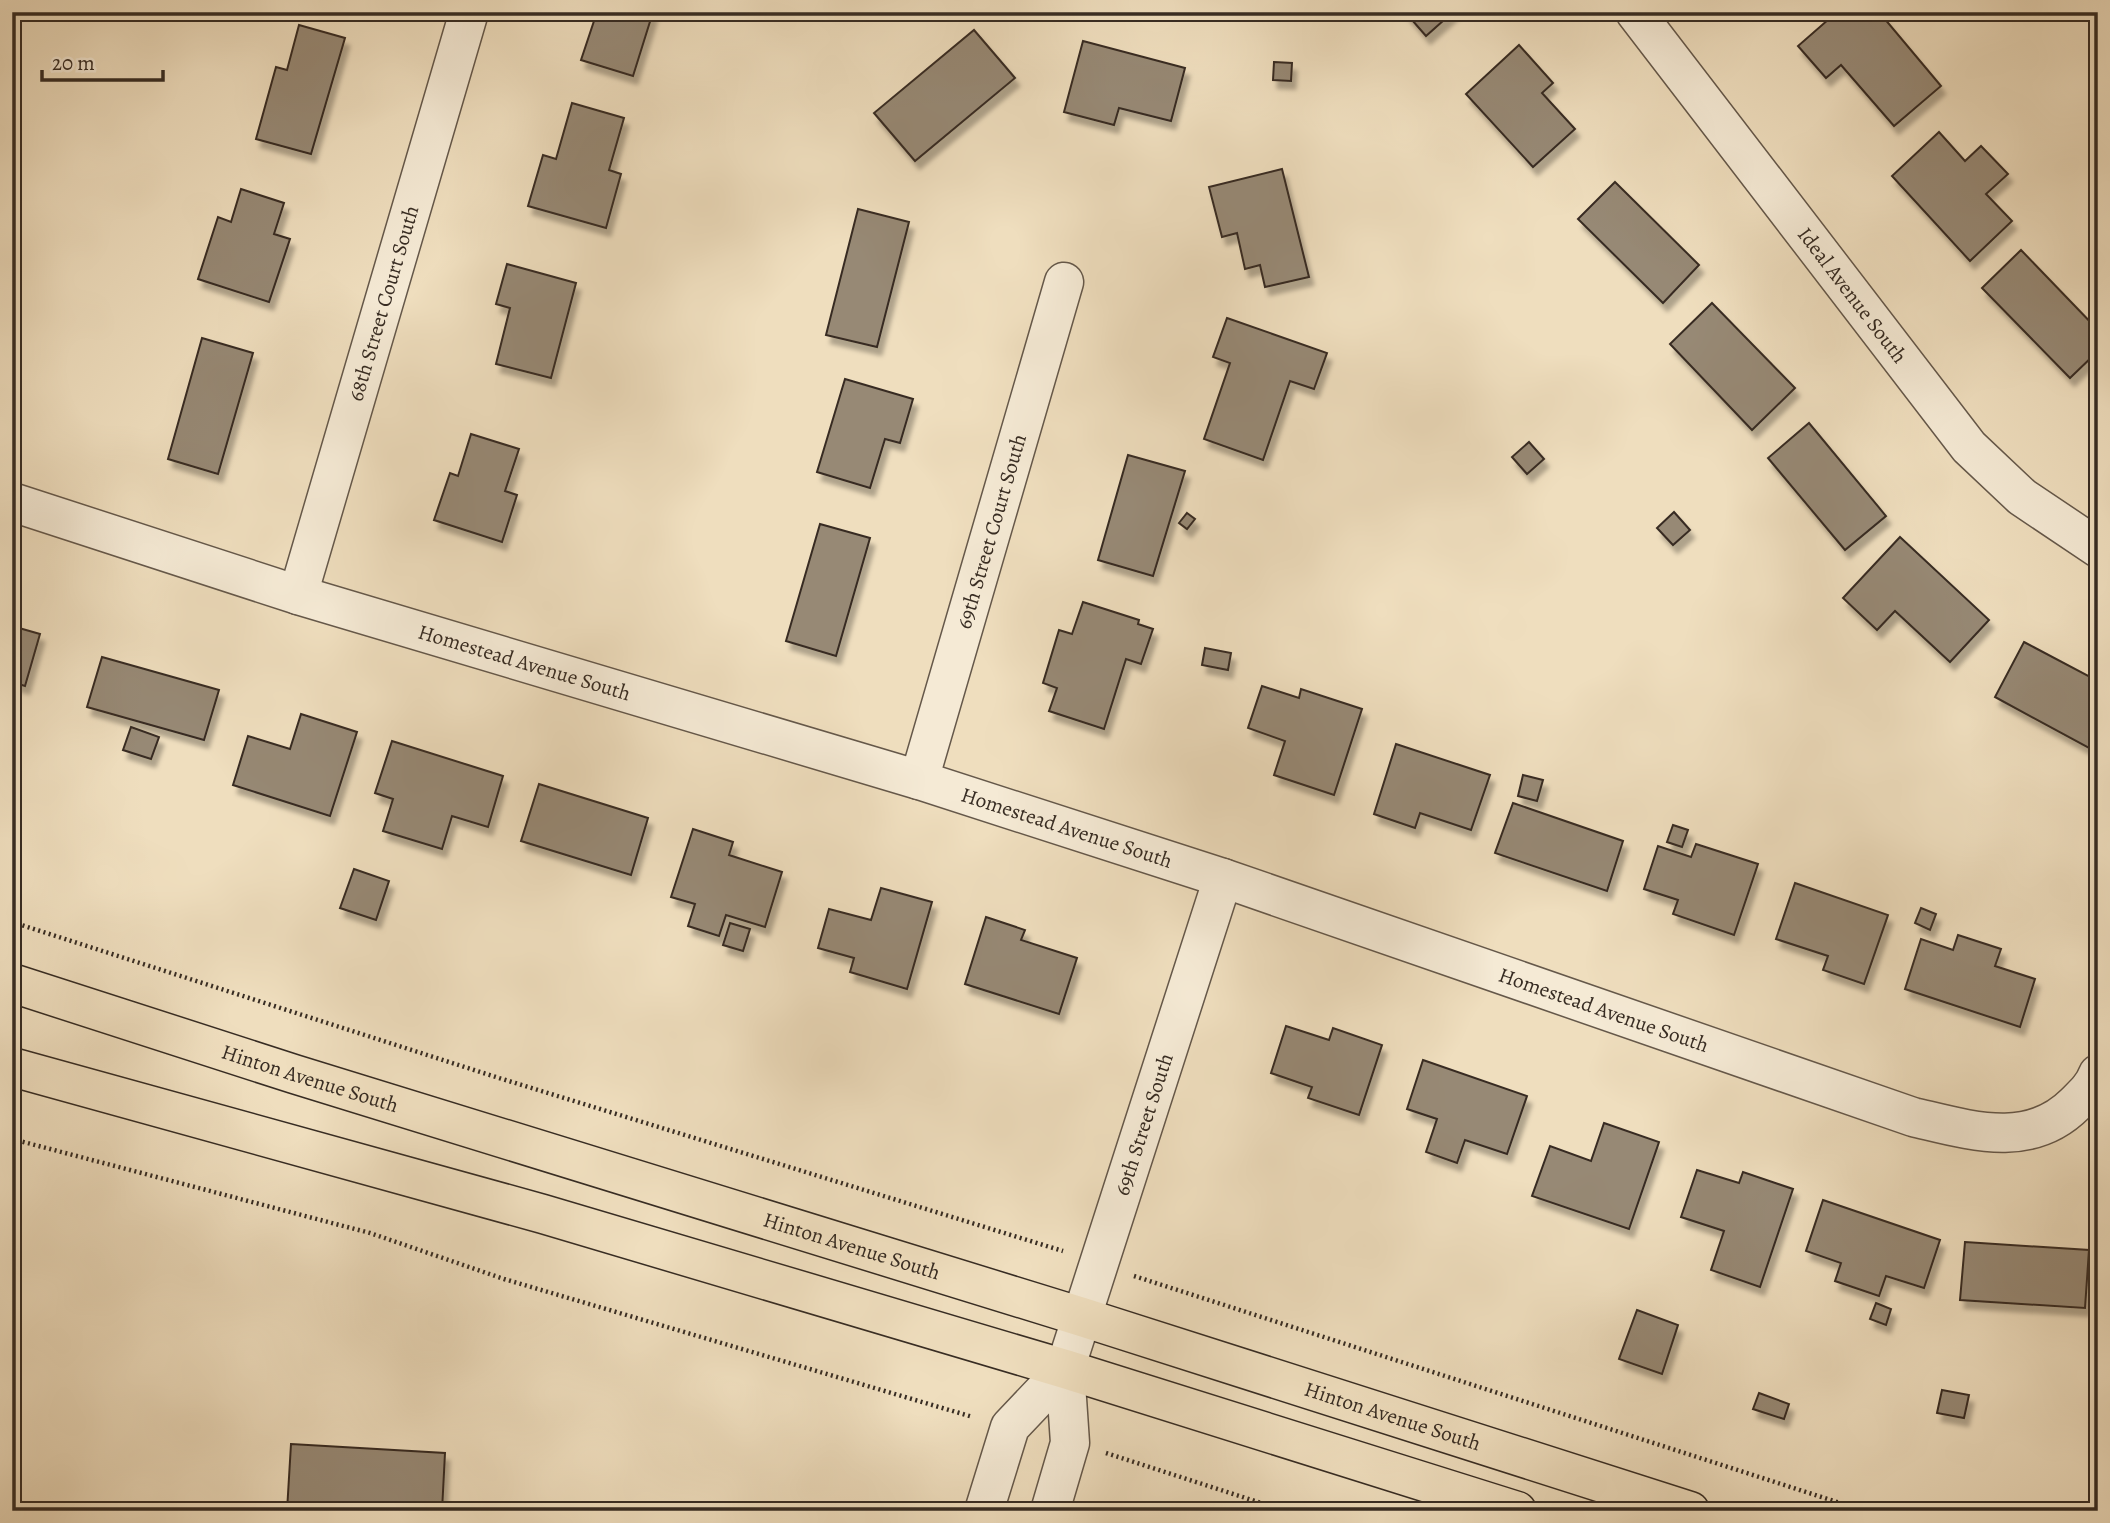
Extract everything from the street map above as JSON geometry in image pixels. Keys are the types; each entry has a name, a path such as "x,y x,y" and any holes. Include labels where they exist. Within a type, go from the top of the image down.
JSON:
{"main road":[{"name":"Hinton Avenue South","path":"12,983 553,1156 1082,1317 1690,1511"},
{"path":"12,1067 543,1214 1065,1369 1517,1511"}],"street":[{"name":"68th Street Court South","path":"298,595 469,12"},
{"name":"Ideal Avenue South","path":"1635,12 1969,447 2022,497 2098,548"},
{"name":"69th Street Court South","path":"919,780 1064,282"},
{"name":"Homestead Avenue South","path":"12,502 298,595 919,780 1223,878 1913,1117 1983,1133 2034,1131 2062,1118 2093,1086 2098,1074"},
{"name":"69th Street South","path":"1065,1369 1223,878"},
{"path":"984,1511 1010,1427 1065,1369"},
{"path":"1050,1511 1070,1443 1065,1369"}],"path":[{"path":"12,922 499,1078 1051,1247"},
{"path":"12,1139 370,1233 492,1275 971,1416"},
{"path":"1157,1284 1865,1511"},
{"path":"1121,1458 1286,1511"}],"building":[{"path":"597,12 653,12 633,76 581,60"},
{"path":"1405,12 1453,12 1426,36"},
{"path":"1837,12 1879,12 1941,86 1894,126 1841,65 1826,78 1798,46"},
{"path":"299,25 345,38 311,154 256,139 276,67 287,70"},
{"path":"974,30 1015,78 915,161 874,113"},
{"path":"1083,41 1185,68 1171,121 1119,108 1114,125 1064,112"},
{"path":"1519,45 1553,83 1542,93 1575,129 1533,167 1466,94"},
{"path":"1274,62 1292,63 1291,81 1273,80"},
{"path":"572,103 624,118 609,170 621,174 606,228 528,206 543,155 556,159"},
{"path":"1939,132 1965,161 1981,146 2008,174 1986,194 2012,221 1970,261 1892,176"},
{"path":"1282,169 1309,277 1265,287 1260,265 1245,269 1237,233 1222,237 1209,187"},
{"path":"1615,182 1699,265 1663,303 1578,219"},
{"path":"241,189 284,203 274,234 290,239 269,302 198,279 218,217 231,222"},
{"path":"858,209 909,222 877,347 826,335"},
{"path":"2021,250 2098,330 2098,351 2070,378 1982,288"},
{"path":"507,264 576,283 551,378 496,364 510,308 496,304"},
{"path":"1712,303 1795,388 1752,430 1670,344"},
{"path":"1227,318 1327,353 1314,389 1290,381 1263,460 1204,439 1230,363 1213,357"},
{"path":"202,338 253,353 218,474 168,459"},
{"path":"845,379 913,399 900,443 885,439 870,488 817,472"},
{"path":"1809,423 1886,516 1845,550 1768,458"},
{"path":"471,434 519,449 505,491 517,495 502,542 434,520 450,473 458,476"},
{"path":"1529,442 1544,459 1527,474 1512,457"},
{"path":"1128,455 1185,471 1153,576 1098,560"},
{"path":"1674,512 1690,530 1673,545 1657,528"},
{"path":"1187,513 1195,519 1187,529 1179,523"},
{"path":"820,524 870,538 836,656 786,641"},
{"path":"1900,537 1989,620 1950,662 1895,611 1877,630 1843,598"},
{"path":"1083,602 1139,620 1138,624 1153,629 1141,664 1126,659 1104,729 1049,711 1057,688 1043,683 1059,630 1072,634"},
{"path":"12,626 40,634 25,686 12,682"},
{"path":"2024,642 2098,681 2098,733 2089,748 1995,697"},
{"path":"1205,648 1231,653 1228,670 1202,665"},
{"path":"102,657 219,690 204,740 87,707"},
{"path":"1262,686 1299,698 1301,689 1362,709 1334,795 1274,775 1285,741 1248,728"},
{"path":"301,714 357,732 330,816 233,785 248,736 290,749"},
{"path":"131,727 159,737 151,759 123,750"},
{"path":"392,741 503,776 488,827 452,816 442,849 383,831 393,799 375,793"},
{"path":"1396,744 1490,775 1471,830 1420,813 1415,828 1374,814"},
{"path":"1523,775 1543,780 1537,801 1518,796"},
{"path":"539,784 648,818 631,875 521,841"},
{"path":"1513,803 1623,841 1607,891 1495,853"},
{"path":"1673,825 1688,830 1682,847 1667,842"},
{"path":"693,829 733,842 729,855 782,872 765,927 726,915 719,936 688,926 695,904 671,897"},
{"path":"1696,844 1758,864 1734,935 1673,914 1678,900 1644,889 1658,846 1691,857"},
{"path":"354,869 389,881 376,920 340,908"},
{"path":"1795,883 1888,915 1864,984 1823,970 1828,956 1776,939"},
{"path":"881,888 932,902 907,989 850,972 854,958 818,948 829,909 871,920"},
{"path":"1921,908 1936,914 1930,930 1915,923"},
{"path":"986,917 1025,930 1021,940 1077,958 1059,1014 965,984"},
{"path":"730,923 750,929 743,951 723,945"},
{"path":"1958,935 2001,949 1995,966 2035,979 2020,1027 1905,989 1921,939 1953,950"},
{"path":"1286,1026 1329,1040 1333,1028 1382,1045 1359,1115 1308,1098 1312,1087 1271,1073"},
{"path":"1423,1060 1527,1096 1507,1154 1465,1140 1457,1163 1426,1152 1437,1119 1407,1109"},
{"path":"1604,1123 1659,1142 1629,1229 1532,1196 1550,1146 1591,1161"},
{"path":"1697,1170 1739,1183 1743,1172 1793,1189 1760,1287 1711,1270 1724,1231 1681,1217"},
{"path":"1823,1200 1940,1240 1924,1288 1886,1276 1879,1296 1835,1281 1841,1263 1806,1251"},
{"path":"1965,1242 2089,1250 2085,1308 1960,1300"},
{"path":"1876,1303 1891,1309 1886,1325 1870,1319"},
{"path":"1637,1310 1678,1325 1662,1374 1619,1359"},
{"path":"1942,1390 1969,1395 1964,1418 1937,1413"},
{"path":"1759,1393 1789,1404 1784,1419 1753,1409"},
{"path":"291,1444 445,1453 442,1511 287,1511"}]}
